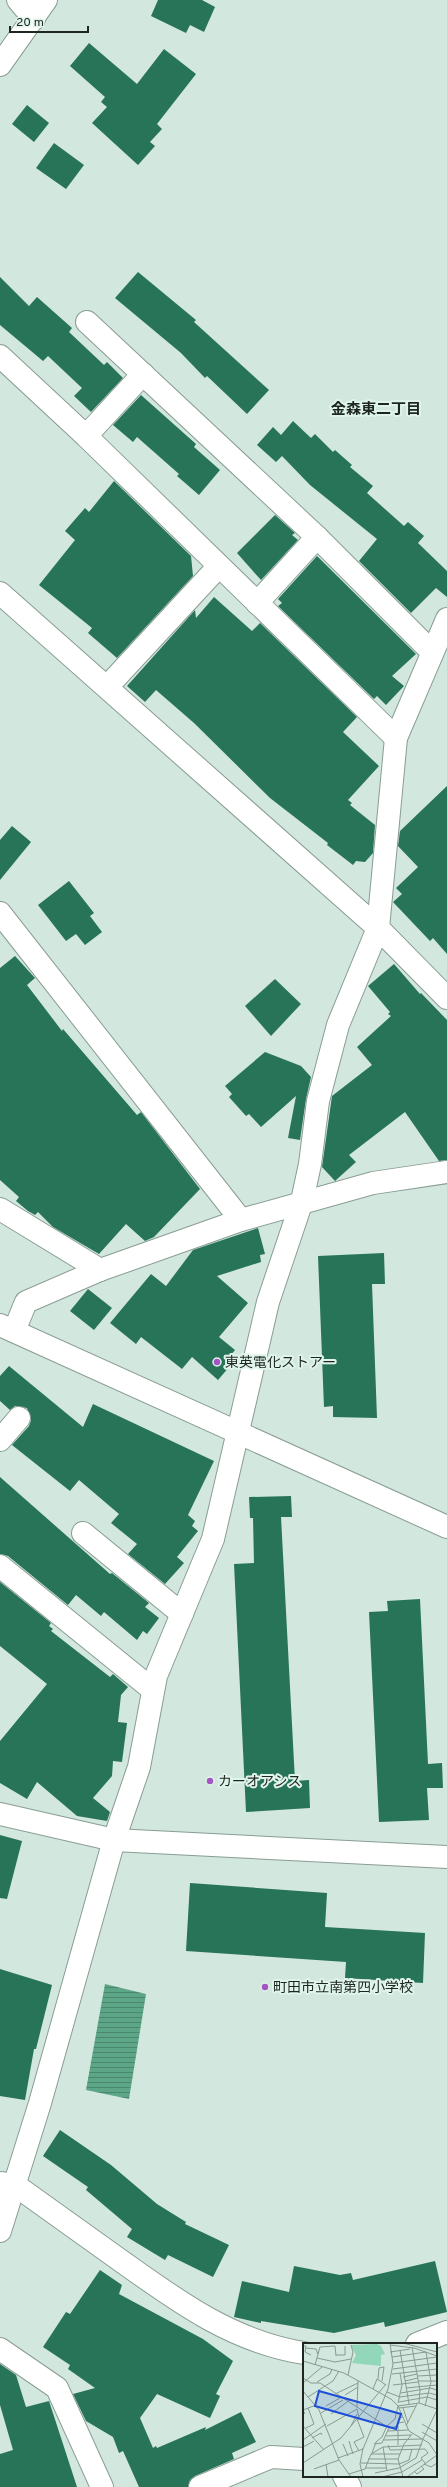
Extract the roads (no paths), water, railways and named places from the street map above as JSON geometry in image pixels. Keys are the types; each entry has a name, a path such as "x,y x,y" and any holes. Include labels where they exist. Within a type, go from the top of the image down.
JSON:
{"street":[{"path":"18,0 34,19"},
{"path":"0,65 46,0"},
{"path":"88,322 317,536 432,652"},
{"path":"0,356 86,436 396,738"},
{"path":"86,436 143,374"},
{"path":"257,603 317,536"},
{"path":"107,687 219,566"},
{"path":"0,593 378,928 447,998"},
{"path":"0,2231 8,2184 114,1840 139,1767 156,1676 213,1538 268,1302 302,1201 310,1164 318,1101 338,1026 378,928 396,738 447,619"},
{"path":"0,913 241,1220"},
{"path":"447,1172 373,1183 302,1201 241,1220 100,1270 26,1302 7,1328 447,1527"},
{"path":"0,1209 100,1270"},
{"path":"0,1440 19,1418"},
{"path":"83,1533 182,1614"},
{"path":"0,1566 153,1690"},
{"path":"0,1814 114,1840 447,1857"},
{"path":"8,2184 179,2302 212,2322 248,2339 281,2349 303,2353"},
{"path":"419,2343 447,2332"},
{"path":"0,2349 57,2388 102,2487"},
{"path":"200,2487 271,2457 303,2459"},
{"path":"345,2477 350,2487"}],"place":[{"name":"東英電化ストアー","path":"217,1362"},
{"name":"カーオアシス","path":"210,1781"},
{"name":"町田市立南第四小学校","path":"265,1987"}],"district":[{"name":"金森東二丁目","path":"376,409"}]}
